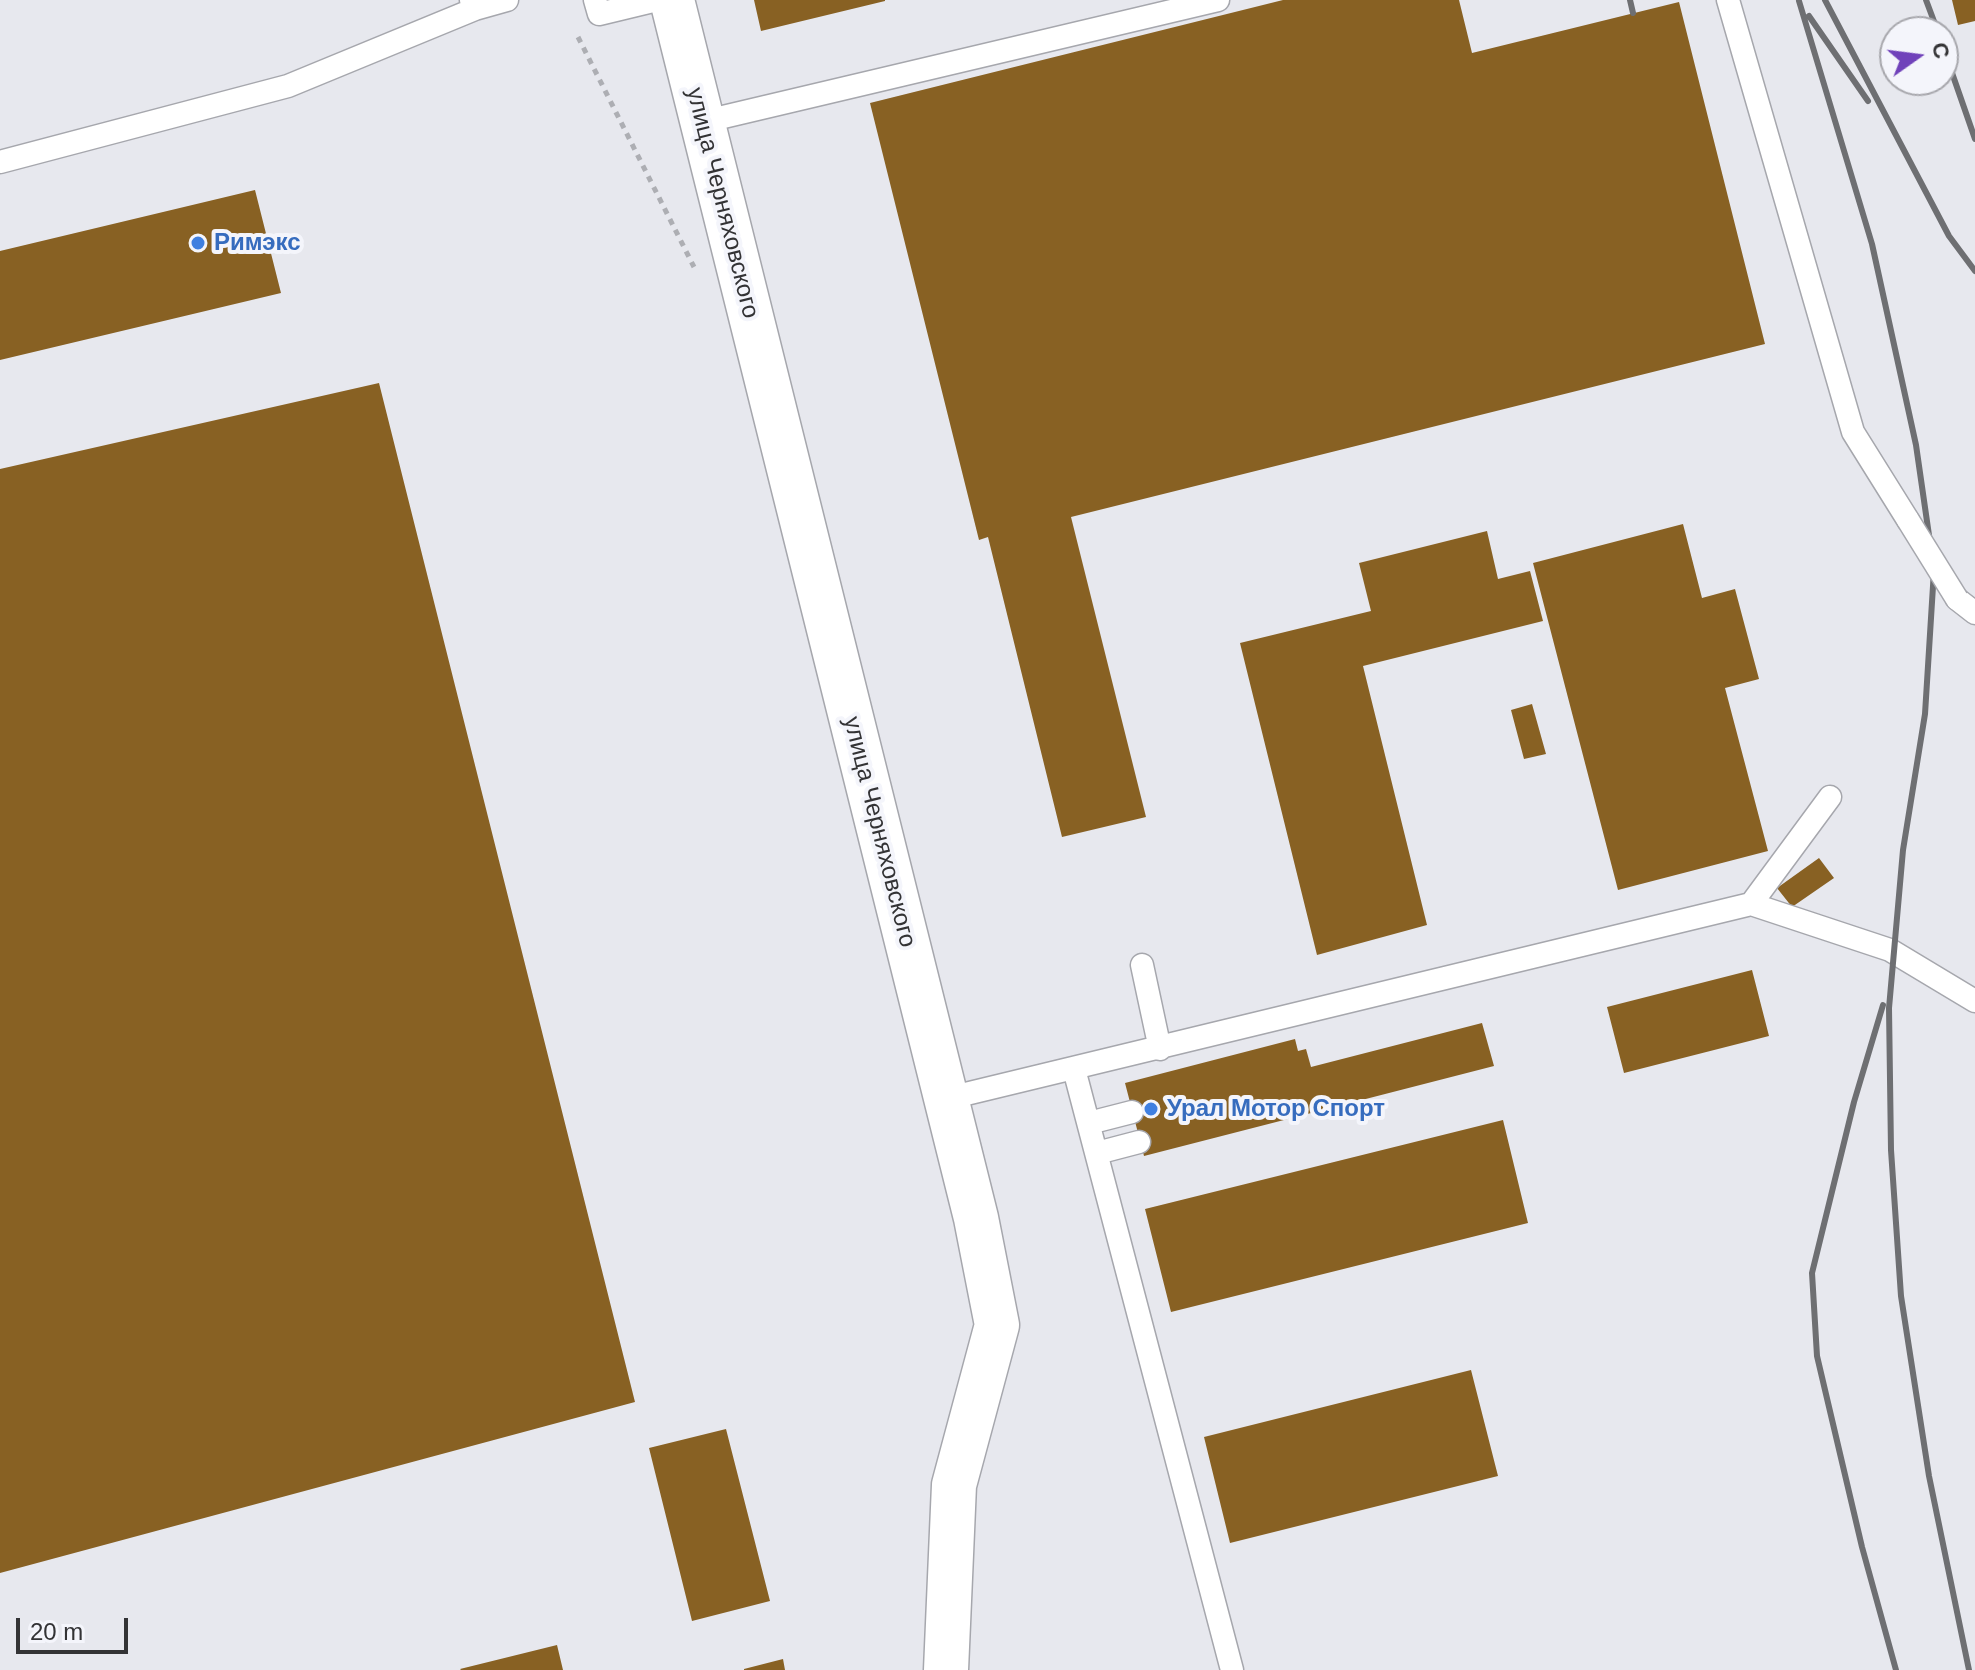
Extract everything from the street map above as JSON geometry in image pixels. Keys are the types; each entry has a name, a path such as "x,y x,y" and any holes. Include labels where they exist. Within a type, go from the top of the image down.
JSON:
{"street":[{"name":"улица Черняховского","path":"672,0 976,1218 997,1325 954,1485 946,1670"}],"lane":[{"path":"0,162 288,86 473,4 507,0"},
{"path":"595,0 599,14 657,0"},
{"path":"702,122 1218,0"},
{"path":"1728,0 1853,432 1957,599 1975,613"},
{"path":"1751,904 1830,797"},
{"path":"945,1099 1751,904 1890,950 1975,1001"},
{"path":"1142,965 1160,1049"},
{"path":"1074,1069 1232,1670"},
{"path":"1089,1123 1132,1112"},
{"path":"1097,1153 1139,1142"}],"building":[{"path":"754,0 885,0 885,1 761,31"},
{"path":"1283,0 1459,0 1472,53 1679,2 1765,344 1071,517 1146,817 1062,837 988,537 979,540 870,103"},
{"path":"1952,0 1975,0 1975,21 1959,25 1959,16 1956,16"},
{"path":"255,190 281,293 0,360 0,251"},
{"path":"379,383 635,1402 0,1573 0,469"},
{"path":"1683,524 1702,598 1735,589 1759,679 1725,688 1768,851 1618,890 1533,563"},
{"path":"1487,531 1498,579 1530,571 1543,621 1363,666 1427,925 1317,955 1240,643 1371,611 1359,563"},
{"path":"1532,704 1546,754 1524,759 1511,710"},
{"path":"1819,858 1834,878 1792,907 1777,888"},
{"path":"1752,970 1769,1036 1624,1073 1607,1007"},
{"path":"1482,1023 1494,1066 1144,1156 1125,1083 1295,1039 1298,1051 1306,1049 1311,1067"},
{"path":"1503,1120 1528,1223 1171,1312 1145,1209"},
{"path":"1471,1370 1498,1476 1230,1543 1204,1437"},
{"path":"726,1429 770,1601 692,1621 649,1448"},
{"path":"557,1645 563,1670 460,1669"},
{"path":"783,1659 785,1670 744,1670 744,1669"}],"railway":[{"path":"1630,0 1633,13"},
{"path":"1825,0 1949,236 1975,271"},
{"path":"1926,0 1932,16"},
{"path":"1799,1 1872,244 1916,445 1934,570 1925,714 1903,850 1889,1008 1891,1150 1901,1296 1929,1476 1969,1670"},
{"path":"1809,16 1868,101"},
{"path":"1959,93 1975,139"},
{"path":"1883,1005 1854,1102 1812,1273 1817,1356 1862,1547 1896,1670"}],"place":[{"name":"Римэкс","path":"198,243"},
{"name":"Урал Мотор Спорт","path":"1151,1109"}]}
